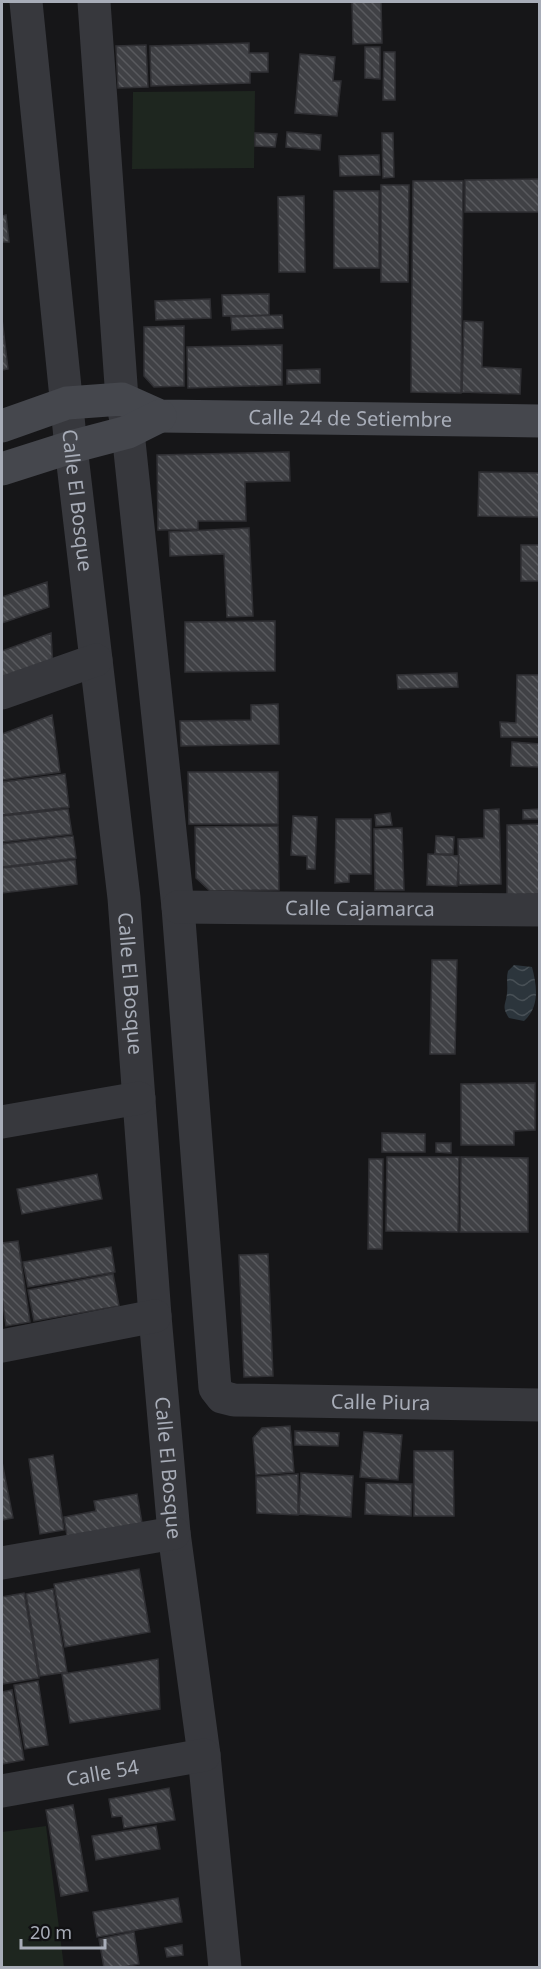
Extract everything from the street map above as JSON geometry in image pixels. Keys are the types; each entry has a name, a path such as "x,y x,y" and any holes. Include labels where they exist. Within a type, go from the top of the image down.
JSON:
{"street":[{"name":"Calle El Bosque","path":"26,2 71,447 124,898 155,1316 174,1533 204,1755 225,1968"},
{"path":"94,2 122,399 128,432 178,907"},
{"path":"2,426 67,403 122,399"},
{"name":"Calle 24 de Setiembre","path":"122,399 160,416 540,422"},
{"name":"Calle 24 de Setiembre","path":"2,469 128,432 160,416"},
{"path":"2,693 96,660"},
{"name":"Calle Cajamarca","path":"178,907 540,910"},
{"name":"Calle Piura","path":"178,907 215,1388 222,1397 234,1400 540,1405"},
{"path":"2,1122 139,1098"},
{"path":"2,1346 155,1316"},
{"path":"2,1563 174,1533"},
{"name":"Calle 54","path":"2,1791 204,1755"}],"shaded area":[{"path":"255,91 254,168 132,169 133,92"},
{"path":"46,1826 64,1967 2,1967 2,1832"}],"water":[{"path":"514,965 532,967 535,981 535,1003 524,1021 509,1018 505,1008 507,974"}],"building":[{"path":"352,2 381,2 382,43 353,44"},
{"path":"249,43 249,53 268,53 268,72 250,72 250,83 151,86 150,46"},
{"path":"146,45 148,87 118,88 116,46"},
{"path":"365,47 380,47 380,79 365,78"},
{"path":"384,52 395,52 395,100 383,100"},
{"path":"300,54 335,57 333,81 341,81 337,116 295,113"},
{"path":"287,132 321,135 320,150 286,147"},
{"path":"255,133 277,134 275,147 255,146"},
{"path":"382,133 393,133 394,177 383,178"},
{"path":"379,155 380,175 340,176 339,156"},
{"path":"540,179 540,212 465,212 465,180"},
{"path":"413,181 463,181 461,393 411,392"},
{"path":"381,185 409,185 408,282 381,282"},
{"path":"334,191 379,191 379,268 334,268"},
{"path":"304,196 305,272 279,272 278,197"},
{"path":"6,215 9,242 2,242 2,216"},
{"path":"269,294 269,315 223,316 222,295"},
{"path":"210,299 211,318 156,320 155,301"},
{"path":"282,315 283,328 232,330 231,317"},
{"path":"2,319 8,369 2,370"},
{"path":"464,321 483,322 482,367 521,369 520,394 462,392"},
{"path":"184,326 184,386 154,387 144,376 144,327"},
{"path":"282,345 282,385 188,388 187,347"},
{"path":"320,369 320,383 287,384 287,370"},
{"path":"289,452 290,481 245,482 246,521 198,521 198,529 158,530 157,455"},
{"path":"479,472 540,473 540,517 478,516"},
{"path":"249,528 253,616 227,617 224,554 170,556 169,532"},
{"path":"521,545 540,545 540,581 521,581"},
{"path":"47,582 49,607 2,623 2,597"},
{"path":"275,621 275,671 185,672 185,622"},
{"path":"51,633 53,671 2,689 2,651"},
{"path":"457,673 458,687 398,689 397,675"},
{"path":"517,675 540,675 540,737 501,737 500,722 516,723"},
{"path":"278,704 279,744 181,746 180,721 251,720 251,705"},
{"path":"52,715 60,772 2,780 2,734"},
{"path":"512,742 540,744 540,767 511,766"},
{"path":"188,772 278,772 278,824 189,824"},
{"path":"65,774 69,807 2,815 2,782"},
{"path":"68,809 72,834 2,842 2,816"},
{"path":"499,809 501,884 459,885 458,839 484,838 484,810"},
{"path":"540,809 540,819 523,819 523,810"},
{"path":"390,813 392,825 376,826 375,815"},
{"path":"293,816 317,817 315,869 307,869 307,856 291,855"},
{"path":"336,819 371,819 371,874 349,874 349,882 335,883"},
{"path":"540,824 540,894 507,895 507,825"},
{"path":"278,826 279,890 210,891 196,878 195,827"},
{"path":"402,828 404,890 375,890 374,829"},
{"path":"73,836 76,858 2,867 2,844"},
{"path":"436,836 454,837 453,854 435,854"},
{"path":"428,854 459,856 457,886 427,885"},
{"path":"75,860 77,884 2,893 2,868"},
{"path":"432,960 457,960 455,1054 430,1054"},
{"path":"535,1083 535,1130 514,1131 514,1145 461,1145 461,1084"},
{"path":"382,1133 425,1134 425,1152 382,1152"},
{"path":"436,1143 451,1143 451,1153 436,1152"},
{"path":"387,1157 459,1157 458,1232 386,1231"},
{"path":"461,1157 528,1158 528,1232 460,1232"},
{"path":"369,1159 383,1159 382,1249 368,1249"},
{"path":"97,1174 102,1199 22,1214 17,1189"},
{"path":"18,1241 30,1322 6,1326 2,1297 2,1243"},
{"path":"111,1247 115,1272 28,1287 23,1262"},
{"path":"268,1254 273,1376 244,1377 239,1255"},
{"path":"113,1274 119,1306 34,1321 28,1290"},
{"path":"290,1426 294,1472 256,1475 253,1438 262,1428"},
{"path":"295,1431 339,1433 338,1446 295,1445"},
{"path":"364,1432 402,1435 398,1480 360,1477"},
{"path":"414,1451 453,1451 454,1516 414,1516"},
{"path":"53,1455 64,1530 40,1534 29,1459"},
{"path":"2,1462 13,1518 2,1520"},
{"path":"301,1473 353,1476 351,1517 299,1514"},
{"path":"298,1474 298,1515 257,1513 256,1477"},
{"path":"366,1483 412,1484 411,1516 365,1514"},
{"path":"137,1494 143,1529 68,1542 64,1517 96,1511 94,1501"},
{"path":"139,1569 150,1632 65,1647 54,1584"},
{"path":"53,1589 67,1672 40,1676 26,1594"},
{"path":"24,1593 39,1678 2,1684 2,1597"},
{"path":"158,1659 160,1709 70,1723 62,1674"},
{"path":"38,1681 48,1745 25,1749 14,1685"},
{"path":"12,1690 24,1760 2,1764 2,1692"},
{"path":"169,1788 175,1820 124,1828 122,1816 112,1817 109,1799"},
{"path":"73,1805 88,1891 61,1896 46,1810"},
{"path":"156,1826 160,1849 96,1860 92,1836"},
{"path":"178,1898 182,1922 97,1937 93,1912"},
{"path":"134,1932 139,1964 104,1968 99,1939"},
{"path":"182,1945 183,1955 167,1957 165,1948"}]}
